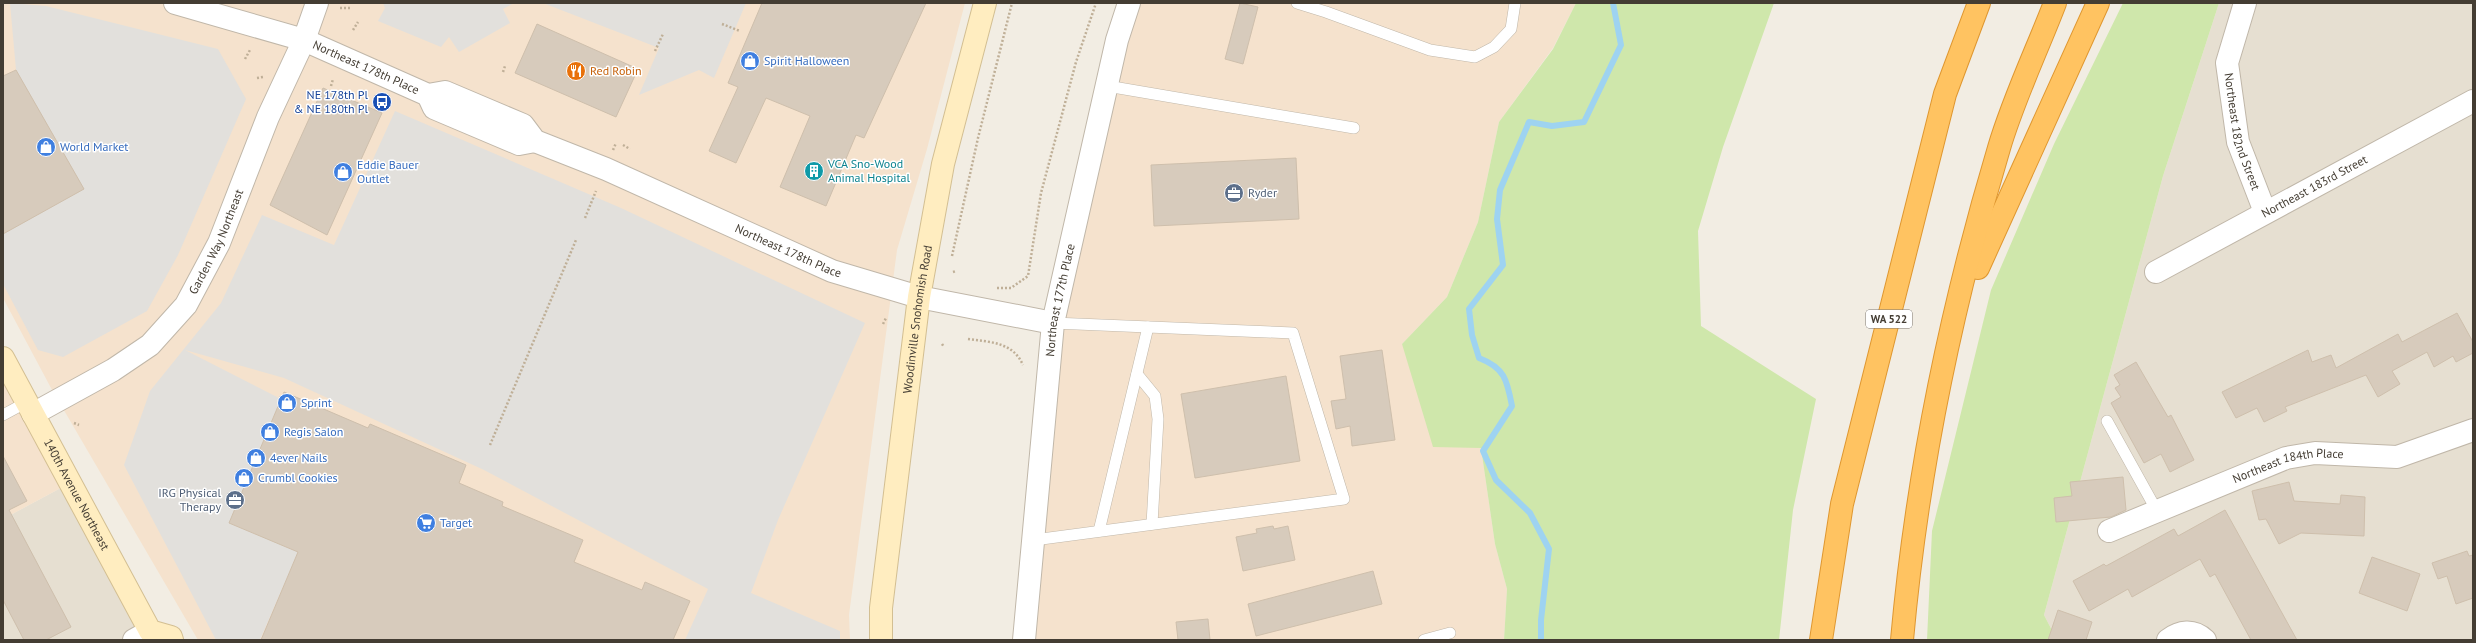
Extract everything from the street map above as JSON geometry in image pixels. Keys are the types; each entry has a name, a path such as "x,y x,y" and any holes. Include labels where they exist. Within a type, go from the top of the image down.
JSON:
{"highway":[{"name":"WA 522","path":"1821,640 1842,504 1945,94 1979,3"},
{"path":"1902,640 1914,529 1951,328 1999,146 2055,3"},
{"path":"1951,328 2098,3"}],"main road":[{"name":"Woodinville Snohomish Road","path":"881,640 881,608 919,297 943,164 985,3"},
{"name":"140th Avenue Northeast","path":"3,358 30,408 144,637 171,637 172,640"}],"street":[{"name":"Northeast 178th Place","path":"175,3 304,40 428,95 445,92 523,125 535,141 634,181 832,271 919,297 1053,323"},
{"name":"Garden Way Northeast","path":"30,408 113,370 150,345 186,304 219,242 268,118 304,40 316,3"},
{"name":"Northeast 177th Place","path":"1024,640 1029,604 1053,323 1117,40 1129,3"},
{"name":"Northeast 182nd Street","path":"2245,3 2227,63 2238,142 2265,212"},
{"name":"Northeast 183rd Street","path":"2156,272 2473,101"},
{"name":"Northeast 184th Place","path":"2109,531 2286,458 2315,453 2397,457 2473,430"},
{"path":"2168,640 2183,632 2192,632 2205,640"}],"lane":[{"path":"1297,3 1430,50 1475,57 1494,47 1511,29 1515,3"},
{"path":"1107,86 1354,128"},
{"path":"1034,540 1344,499 1293,333 1053,323"},
{"path":"1099,531 1148,327"},
{"path":"1137,374 1155,396 1158,419 1152,524"},
{"path":"3,415 30,408"},
{"path":"2107,421 2157,511"},
{"path":"1424,640 1450,633"}],"path":[{"path":"952,256 978,138 1012,3"},
{"path":"991,288 1011,288 1028,276 1041,193 1076,62 1096,3"},
{"path":"340,8 352,8"},
{"path":"353,30 358,22"},
{"path":"722,24 740,32"},
{"path":"655,51 662,34"},
{"path":"245,59 250,50"},
{"path":"503,72 504,66"},
{"path":"331,86 333,79"},
{"path":"613,150 616,143"},
{"path":"623,145 630,149"},
{"path":"585,218 596,191"},
{"path":"490,445 576,240"},
{"path":"883,324 886,318"},
{"path":"968,339 1004,345 1011,349 1023,365"},
{"path":"74,423 79,425"}],"shaded area":[{"path":"3,3 965,3 927,149 897,250 849,615 850,640 198,640 51,388 3,298"},
{"path":"10,3 46,6 218,49 246,99 178,255 147,311 63,357 38,350 3,284 3,234 84,189 16,70"},
{"path":"383,3 514,3 503,9 510,23 459,52 449,37 441,47 378,21 385,8"},
{"path":"543,3 746,3 714,78 699,70 639,95 659,48"},
{"path":"1129,3 1576,3 1553,48 1499,122 1478,222 1447,297 1402,344 1481,448 1495,544 1507,589 1504,640 1024,640 1053,323"},
{"path":"2219,3 2473,3 2473,640 2057,640 2044,615 2163,176"},
{"path":"395,111 621,208 865,323 778,520 751,593 840,631 840,640 685,640 708,589 484,470 284,378 185,350 281,399 229,523 298,552 260,640 216,640 124,465 150,391 221,303 262,215 334,245"},
{"path":"3,358 70,483 3,519"},
{"path":"70,483 150,631 132,640 3,640 3,519"}],"green space":[{"path":"1576,3 1774,3 1723,147 1698,231 1701,326 1816,399 1793,510 1779,640 1504,640 1507,589 1495,544 1481,448 1433,447 1402,344 1447,297 1478,222 1499,122 1553,49"},
{"path":"2123,3 2219,3 2163,176 2044,615 2057,640 1927,640 1932,531 1991,290 2054,144"}],"building":[{"path":"762,3 926,3 864,138 856,135 826,206 780,187 810,116 766,98 736,163 709,151 738,87 728,83"},
{"path":"1240,3 1258,7 1243,64 1225,59"},
{"name":"Red Robin","path":"537,24 638,69 616,117 515,73"},
{"path":"16,70 84,189 3,234 3,76"},
{"path":"323,88 382,113 327,235 270,205"},
{"path":"1296,158 1299,219 1154,226 1151,165"},
{"path":"2457,313 2473,342 2473,353 2456,362 2453,356 2434,367 2427,352 2392,371 2400,384 2378,397 2366,375 2285,407 2287,411 2264,422 2257,408 2236,418 2222,392 2308,350 2312,362 2331,355 2336,368 2398,334 2402,342"},
{"path":"1382,350 1395,440 1352,446 1350,426 1336,429 1331,401 1346,399 1340,356"},
{"path":"2136,362 2168,417 2171,415 2194,460 2170,472 2161,454 2144,463 2111,403 2121,397 2115,388 2120,385 2114,375"},
{"path":"1286,376 1300,461 1195,478 1181,394"},
{"name":"Target","path":"284,392 368,428 370,424 466,465 459,483 503,502 502,506 583,540 574,562 642,590 645,582 690,601 673,640 261,640 298,552 229,523"},
{"path":"3,456 27,501 9,510 71,627 46,640 24,640 3,600"},
{"path":"2123,477 2126,510 2111,517 2056,522 2054,498 2072,496 2070,482"},
{"path":"2289,482 2294,501 2340,504 2341,495 2365,497 2364,536 2301,533 2279,544 2266,519 2259,520 2252,491"},
{"path":"2225,510 2297,640 2251,640 2215,574 2210,577 2200,559 2132,597 2128,589 2089,611 2073,581 2104,564 2106,566 2174,529 2178,536"},
{"path":"1273,526 1274,529 1288,526 1295,560 1243,571 1236,537 1257,533 1256,529"},
{"path":"2467,551 2469,556 2473,555 2473,598 2456,604 2447,576 2438,579 2432,563"},
{"path":"2372,557 2420,574 2407,611 2359,593"},
{"path":"1373,571 1382,604 1256,636 1248,604"},
{"path":"2058,610 2092,622 2086,640 2048,640"},
{"path":"1208,619 1210,640 1178,640 1176,622"}],"waterway":[{"path":"1541,640 1541,620 1549,549 1530,513 1496,480 1483,451 1512,406 1506,382 1500,371 1488,362 1479,358 1472,335 1469,309 1503,265 1497,219 1500,190 1529,122 1552,126 1584,122 1621,45 1613,3"}],"place":[{"name":"Spirit Halloween","path":"750,61"},
{"name":"Red Robin","path":"576,71"},
{"name":"NE 178th Pl & NE 180th Pl","path":"382,102"},
{"name":"World Market","path":"46,147"},
{"name":"VCA Sno-Wood Animal Hospital","path":"814,171"},
{"name":"Eddie Bauer Outlet","path":"343,172"},
{"name":"Ryder","path":"1234,193"},
{"name":"Sprint","path":"287,403"},
{"name":"Regis Salon","path":"270,432"},
{"name":"4ever Nails","path":"256,458"},
{"name":"Crumbl Cookies","path":"244,478"},
{"name":"IRG Physical Therapy","path":"235,500"},
{"name":"Target","path":"426,523"}]}
